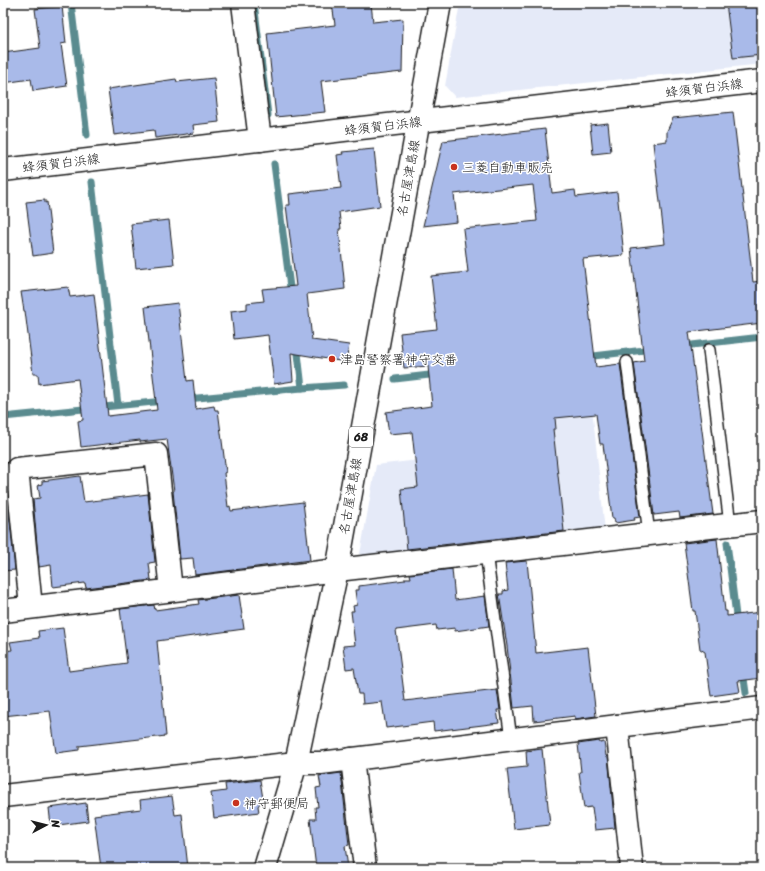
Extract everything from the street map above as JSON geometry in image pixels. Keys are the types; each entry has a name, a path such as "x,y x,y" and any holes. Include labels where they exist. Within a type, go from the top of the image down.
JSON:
{"street":[{"path":"243,3 260,140"},
{"name":"名古屋津島線","path":"265,868 296,763 337,570 440,3"},
{"name":"蜂須賀白浜線","path":"3,170 762,81"},
{"path":"31,607 17,469 156,454 171,590"},
{"path":"3,610 762,521"},
{"path":"3,796 296,763 321,763 762,708"},
{"path":"617,726 632,868"},
{"path":"352,759 365,868"}],"lane":[{"path":"709,350 730,525"},
{"path":"627,362 649,534"},
{"path":"486,553 512,739"}],"shaded area":[{"path":"460,3 762,3 762,64 455,97 445,86"},
{"path":"587,360 605,531 366,559 360,554 376,465 515,449"}],"building":[{"path":"332,3 371,3 373,22 403,19 402,72 321,81 325,112 276,117 267,33 335,25"},
{"path":"726,3 762,3 762,55 733,58"},
{"path":"62,6 66,43 61,44 67,86 33,91 31,79 3,83 3,53 40,48 35,9"},
{"path":"214,78 219,122 193,125 194,133 155,138 154,130 114,135 108,89 176,79 177,82"},
{"path":"733,112 753,282 762,281 762,323 689,332 713,514 680,518 679,512 654,515 634,363 644,361 631,248 665,244 653,143 667,141 667,131 673,118"},
{"path":"608,123 611,152 593,154 590,125"},
{"path":"545,129 552,193 575,190 576,197 617,192 624,255 583,259 596,367 620,364 640,517 634,518 635,520 615,523 614,518 612,518 603,444 600,444 596,414 555,418 556,429 553,429 564,531 407,549 401,489 418,487 412,432 389,434 386,412 432,406 428,366 404,368 400,333 437,329 431,276 468,272 463,229 537,221 533,185 454,194 457,222 423,226 443,141"},
{"path":"374,149 380,206 339,212 341,229 339,229 345,289 307,294 312,340 349,345 346,362 291,353 293,381 274,384 268,335 234,339 231,311 247,309 247,303 264,301 262,289 296,286 286,205 290,205 289,194 341,188 337,155 343,154 342,152"},
{"path":"45,200 45,203 47,202 53,253 33,256 26,202"},
{"path":"169,220 174,264 136,268 131,224"},
{"path":"68,287 70,297 94,294 108,416 157,410 145,307 178,303 187,381 193,380 196,409 214,406 215,410 218,410 226,472 224,473 228,507 230,506 231,511 303,502 310,560 195,575 193,558 180,559 174,491 167,439 140,442 140,440 81,447 78,421 83,420 78,379 39,384 38,374 33,374 25,311 21,292"},
{"path":"80,476 84,502 148,494 155,562 149,563 151,580 86,588 85,583 53,587 51,565 39,567 33,499 40,498 38,485 42,484 42,481"},
{"path":"8,502 15,570 3,571 3,503"},
{"path":"717,539 725,611 727,611 727,616 762,612 762,678 738,681 740,692 711,696 705,652 700,649 695,611 693,611 684,543"},
{"path":"527,561 536,653 588,647 596,716 575,719 575,716 534,721 533,706 514,708 499,594 503,594 503,591 508,590 505,563"},
{"path":"452,569 455,600 485,596 489,626 455,631 455,628 437,630 436,625 396,630 405,701 497,690 500,710 497,710 499,723 434,731 433,722 386,728 382,702 363,704 362,694 358,694 354,668 346,669 343,646 355,645 351,611 354,611 353,606 357,605 355,590 359,590 359,586 405,580 405,578 411,578 410,574"},
{"path":"239,595 244,629 157,641 166,736 79,746 79,750 56,753 50,711 3,716 3,651 12,650 10,642 39,638 38,631 63,628 69,671 127,663 120,609 154,605 155,610 199,604 198,600"},
{"path":"599,741 600,743 604,742 606,756 608,756 615,828 595,830 592,807 584,808 579,772 581,772 578,744"},
{"path":"542,749 550,825 514,829 507,769 527,767 526,751"},
{"path":"341,773 349,845 345,846 348,868 316,868 310,819 316,819 315,807 318,807 316,788 321,787 319,776"},
{"path":"260,780 263,799 258,806 259,812 214,818 211,793 226,791 225,784"},
{"path":"172,796 175,815 182,814 188,868 101,868 94,815 141,809 140,800"},
{"path":"86,803 88,821 51,826 49,808"}],"waterway":[{"path":"71,3 87,135"},
{"path":"254,3 268,115"},
{"path":"274,164 291,295"},
{"path":"92,182 118,405"},
{"path":"683,346 762,337"},
{"path":"187,399 302,388 297,345"},
{"path":"585,357 653,349"},
{"path":"395,379 438,374"},
{"path":"302,388 344,385"},
{"path":"3,417 164,401"},
{"path":"727,543 737,624"},
{"path":"743,672 746,693"}],"place":[{"name":"三菱自動車販売","path":"454,167"},
{"name":"津島警察署神守交番","path":"332,359"},
{"name":"神守郵便局","path":"236,803"}]}
